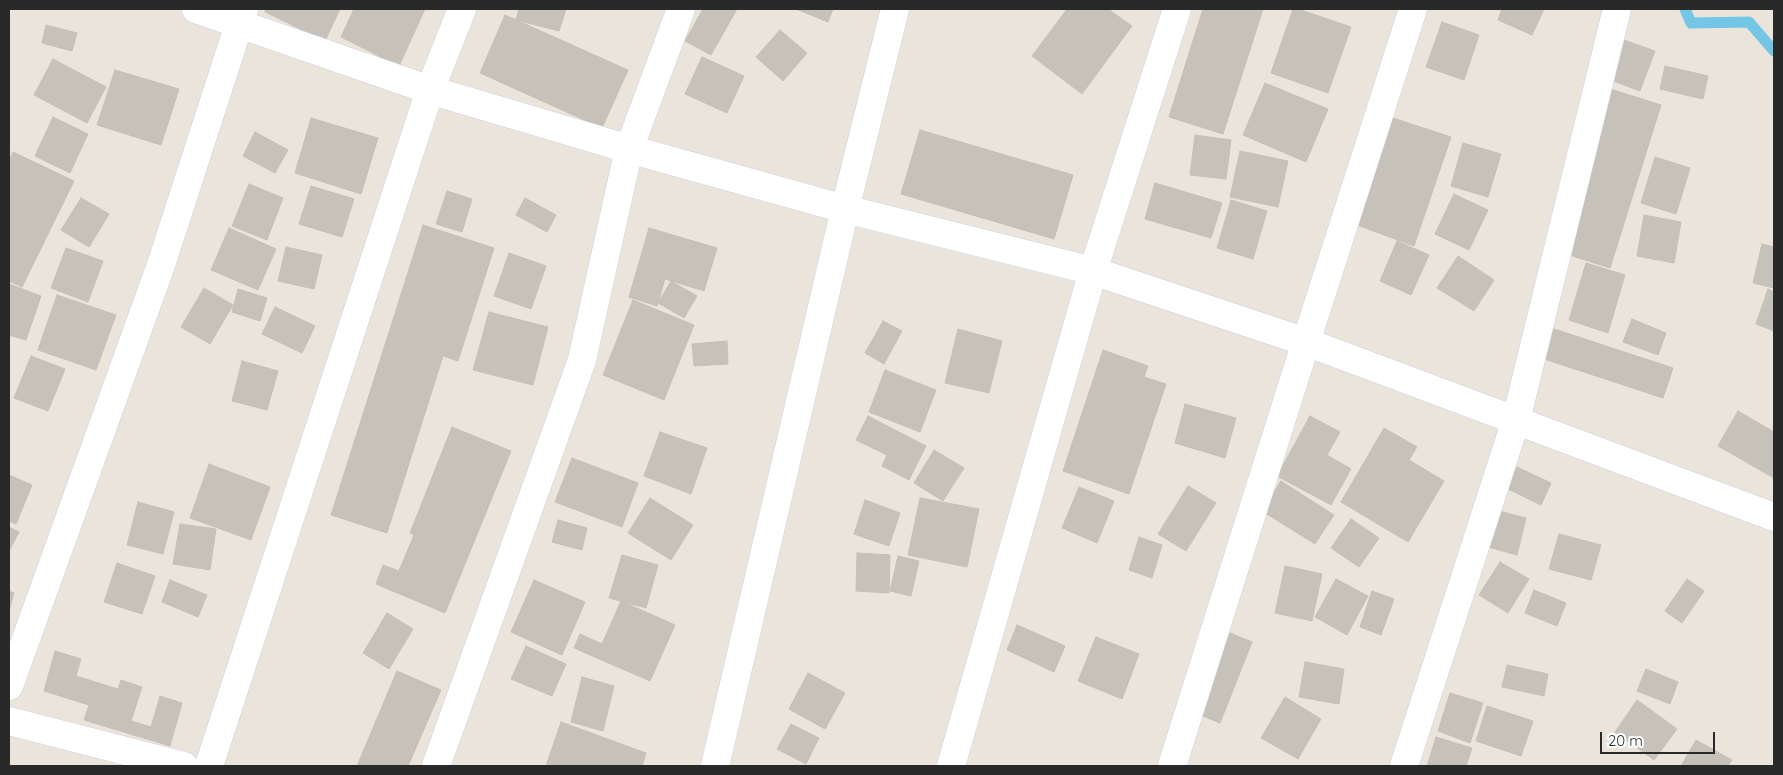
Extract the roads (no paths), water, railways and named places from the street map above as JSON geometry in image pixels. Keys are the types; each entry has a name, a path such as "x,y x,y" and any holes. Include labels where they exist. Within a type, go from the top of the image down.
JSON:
{"street":[{"path":"196,9 242,16 430,90 845,209 1093,272 1306,342 1774,517"},
{"path":"209,766 430,90 462,9"},
{"path":"436,766 582,360 629,148 682,9"},
{"path":"715,766 845,209 895,9"},
{"path":"951,766 1093,272 1177,9"},
{"path":"1172,766 1413,9"},
{"path":"1404,766 1516,420 1617,9"},
{"path":"9,686 161,265 242,16"},
{"path":"9,721 184,766"}],"waterway":[{"path":"1685,9 1691,23 1749,22 1774,51"}]}
